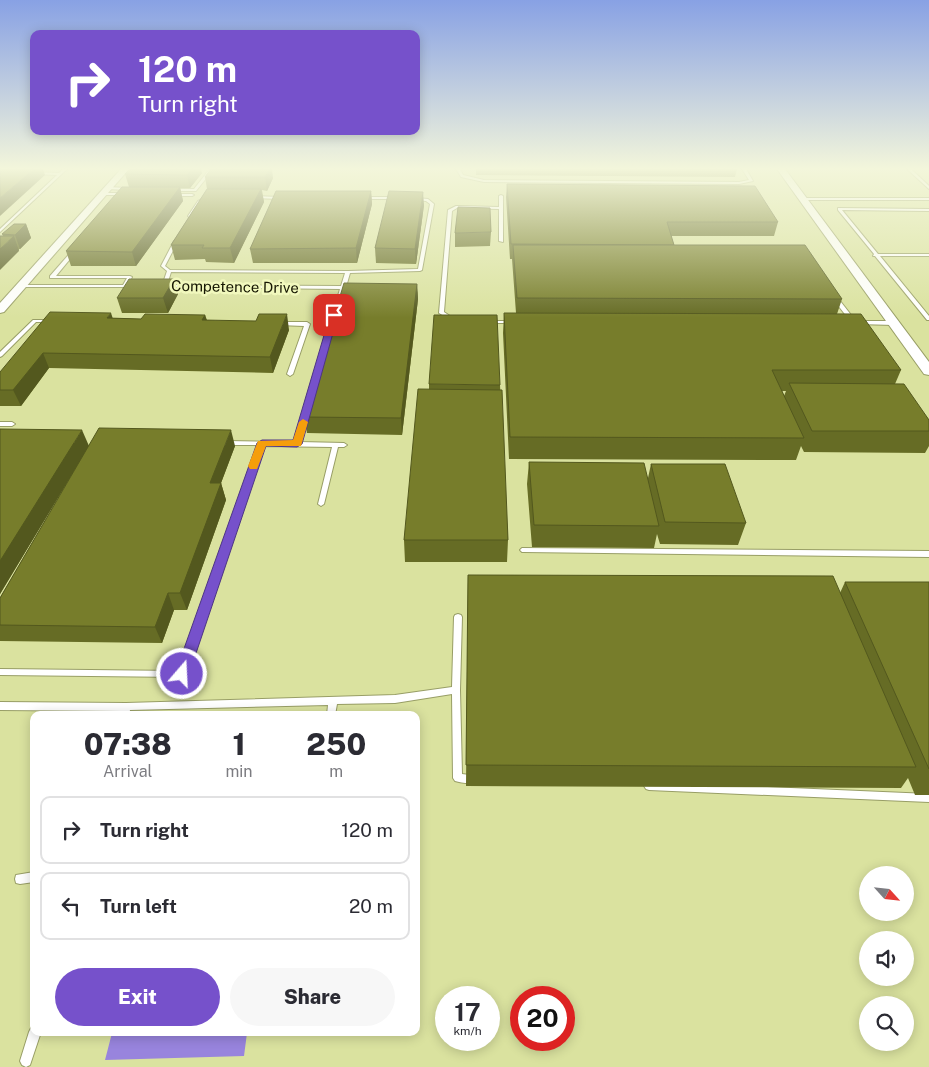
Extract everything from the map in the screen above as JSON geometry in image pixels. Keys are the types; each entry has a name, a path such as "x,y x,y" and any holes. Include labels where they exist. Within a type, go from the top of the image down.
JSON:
{"street":[{"path":"0,310 81,219"},
{"path":"818,219 929,371"}],"lane":[{"path":"1,230 13,219"},
{"path":"186,224 189,219"},
{"path":"177,239 163,266 169,271 348,272 420,270 429,219"},
{"path":"449,219 441,312 448,318 455,319"},
{"path":"501,219 501,241"},
{"path":"847,219 929,319"},
{"path":"1,230 9,230"},
{"path":"78,247 52,277 130,277 126,286"},
{"path":"875,255 929,256"},
{"path":"164,286 169,271"},
{"path":"313,388 341,288 348,272"},
{"name":"Competence Drive","path":"21,286 145,286"},
{"name":"Competence Drive","path":"154,286 361,288"},
{"path":"831,292 854,323"},
{"path":"339,296 348,296"},
{"path":"919,307 929,307"},
{"path":"0,355 3,349 35,321 54,322"},
{"path":"478,322 518,322"},
{"path":"844,323 894,323"},
{"path":"278,324 307,324 290,374"},
{"path":"297,444 308,407"},
{"path":"0,424 12,424"},
{"path":"223,443 344,445"},
{"path":"0,672 182,674 262,443"},
{"path":"321,504 335,445"},
{"path":"524,550 929,554"},
{"path":"458,617 456,690 458,778 487,779"},
{"path":"0,706 125,711 333,700 395,699 456,690"},
{"path":"332,711 333,700"},
{"path":"635,786 929,798"},
{"path":"20,879 30,878"},
{"path":"26,1061 34,1036"}],"shaded area":[{"path":"0,219 929,219 929,1067 0,1067"},
{"path":"111,1036 247,1036 244,1056 105,1060"}],"building":[{"path":"94,219 157,219 132,252 66,251"},
{"path":"188,219 245,219 230,248 202,248 204,245 171,245"},
{"path":"264,219 364,219 356,248 250,249"},
{"path":"382,219 419,219 415,249 375,248"},
{"path":"457,219 490,219 491,232 455,233"},
{"path":"509,219 776,219 778,222 667,222 674,245 511,244"},
{"path":"14,224 26,224 15,235 2,234"},
{"path":"0,236 14,236 0,249"},
{"path":"513,245 805,245 842,299 517,298"},
{"path":"129,279 174,279 163,298 117,298"},
{"path":"344,283 417,284 401,418 304,417"},
{"path":"50,312 111,313 107,318 141,319 145,314 205,315 202,320 256,321 259,314 287,314 270,357 43,353 13,390 0,390 0,372"},
{"path":"504,313 861,314 901,370 772,370 804,438 510,437"},
{"path":"434,315 497,315 500,385 429,384"},
{"path":"789,383 904,384 929,420 929,431 812,431"},
{"path":"418,389 502,390 508,540 404,540"},
{"path":"99,428 231,430 210,483 221,483 180,593 168,593 155,627 0,625 0,598"},
{"path":"0,429 82,430 0,561"},
{"path":"529,462 644,463 659,526 534,525"},
{"path":"651,464 725,464 746,523 665,522"},
{"path":"468,575 833,576 916,767 466,765"},
{"path":"845,582 929,582 929,769"}],"slow traffic":[{"path":"254,466 262,443 297,444 303,422"}],"route":[{"path":"182,674 262,443 297,444 334,315"}]}
